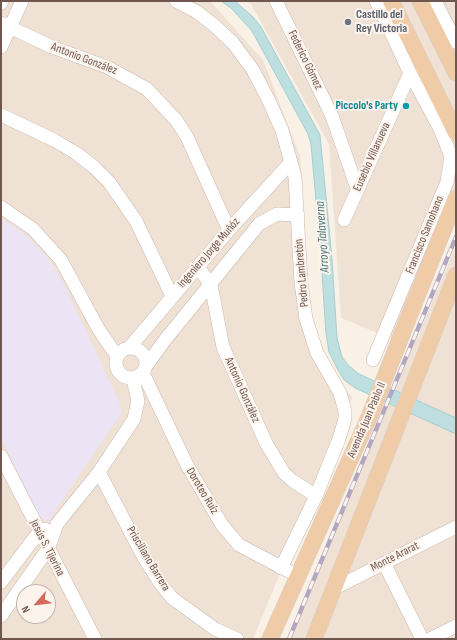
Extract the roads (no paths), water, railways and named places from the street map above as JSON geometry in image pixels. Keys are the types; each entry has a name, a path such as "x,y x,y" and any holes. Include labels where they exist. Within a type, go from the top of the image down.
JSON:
{"main road":[{"path":"392,1 456,133"},
{"path":"420,1 455,70"},
{"name":"Avenida Juan Pablo II","path":"270,639 370,414 456,198"},
{"path":"314,639 456,274"}],"street":[{"path":"1,47 6,25 22,1"},
{"name":"Pedro Lambretón","path":"176,1 197,12 233,43 253,70 282,130 291,162 298,215 301,282 309,330 320,359 340,393 346,411 339,440 316,496 281,568"},
{"name":"Federico Gómez","path":"276,1 332,116 357,188"},
{"name":"Francisco Samohano","path":"374,360 447,182 451,156 447,142 410,73 376,1"},
{"path":"435,1 456,42"},
{"name":"Antonio González","path":"6,25 52,47 107,67 147,88 176,120 187,137 229,230"},
{"name":"Eusebio Villanueva","path":"344,220 357,188 410,73"},
{"path":"1,116 54,140 76,153 94,167 109,182 136,221 172,296"},
{"name":"Ingeniero Jorge Muñóz","path":"130,347 229,230 291,162"},
{"path":"1,207 32,229 49,244 61,260 99,330 117,356 117,369 121,375 141,373"},
{"name":"Ingeniero Jorge Muñóz","path":"141,373 165,340 259,224 277,214 298,215"},
{"name":"Antonio González","path":"198,267 211,285 223,347 266,443 288,477 316,496"},
{"path":"149,325 165,340"},
{"path":"1,616 48,549 57,524 99,472 134,419 145,355 136,348 130,347 120,352 117,356"},
{"name":"Doroteo Ruíz","path":"141,373 186,466 222,525 239,545 298,576"},
{"name":"Jesús S. Tijerina","path":"1,456 38,532 95,639"},
{"name":"Prisciliano Barrera","path":"99,472 143,556 160,583 172,598 209,626 237,639"},
{"path":"1,582 38,532 57,524"},
{"name":"Monte Ararat","path":"335,588 456,527"},
{"path":"384,563 422,639"},
{"path":"430,639 456,626"}],"water":[{"name":"Arroyo Talaverna","path":"221,1 235,1 253,17 261,27 320,135 332,259 337,338 342,357 349,366 359,374 456,418 456,434 355,388 344,380 338,370 329,352 326,334 311,144 308,134 252,31 231,8"}],"railway":[{"path":"289,639 456,237"}],"place":[{"name":"Castillo del Rey Victoria","path":"348,22"},
{"name":"Piccolo's Party","path":"406,106"}]}
